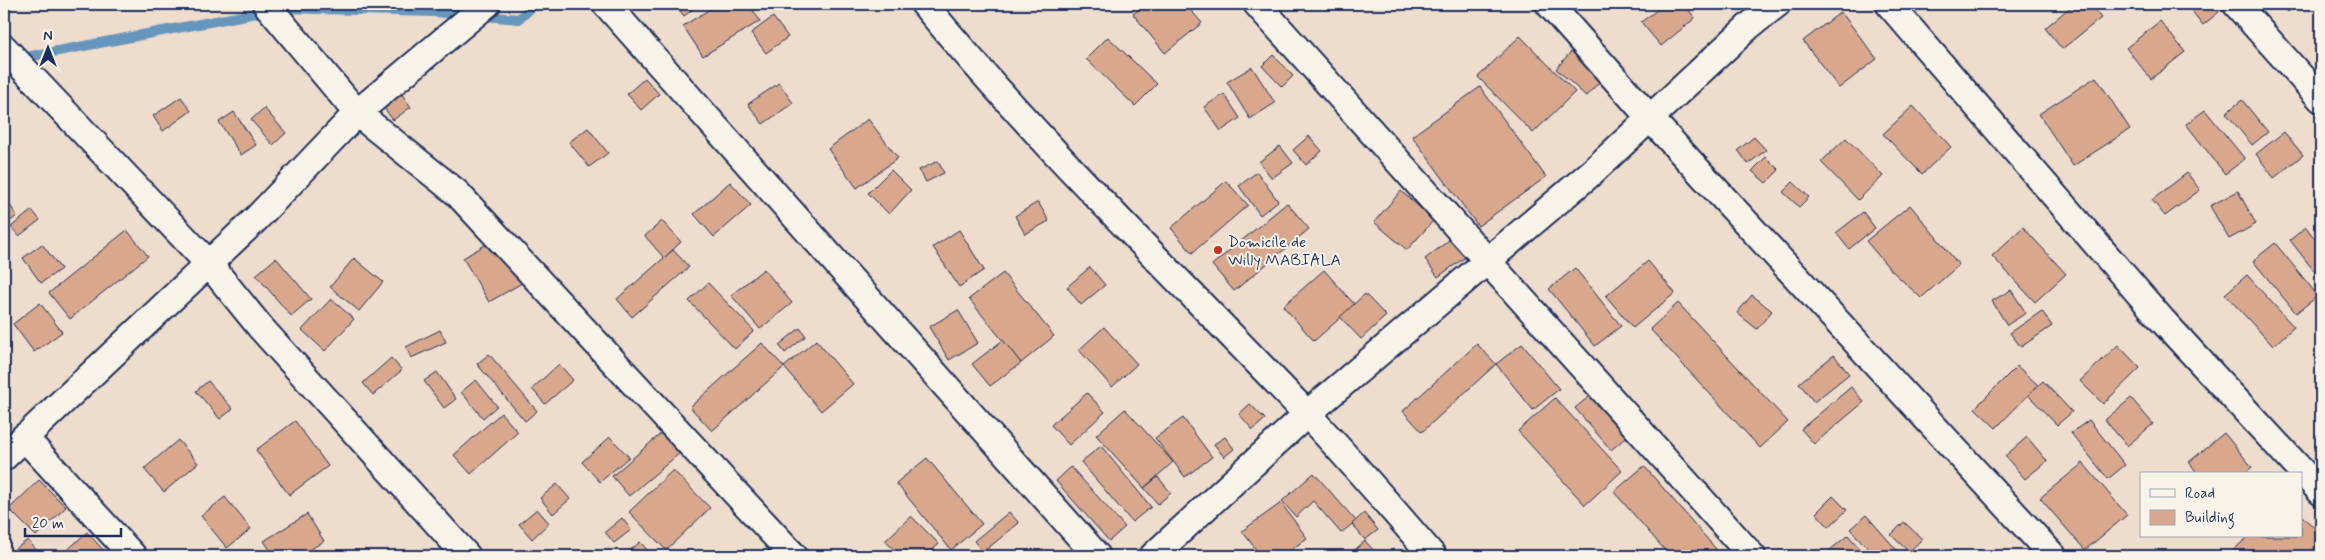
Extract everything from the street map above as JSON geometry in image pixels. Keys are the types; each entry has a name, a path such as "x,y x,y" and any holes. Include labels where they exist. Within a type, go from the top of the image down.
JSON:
{"street":[{"path":"266,4 357,113 457,193 794,556"},
{"path":"4,456 257,218 357,113 486,4"},
{"path":"606,4 1097,556"},
{"path":"924,4 974,65 1080,181 1307,414 1433,556"},
{"path":"1257,4 1752,556"},
{"path":"1550,4 1649,118 2053,556"},
{"path":"1153,556 1307,414 1486,260 1591,173 1649,118 1777,4"},
{"path":"1889,4 2162,320 2321,492"},
{"path":"2236,4 2321,99"},
{"path":"4,48 209,264 262,328 466,556"},
{"path":"24,437 133,556"}],"building":[{"path":"675,4 700,4 684,16"},
{"path":"718,4 749,4 760,21 703,56 683,26"},
{"path":"1146,4 1185,4 1202,23 1165,53 1133,14"},
{"path":"1665,4 1684,4 1695,18 1661,46 1641,22"},
{"path":"2074,4 2089,4 2101,18 2062,49 2045,28"},
{"path":"2186,4 2213,4 2219,12 2203,25"},
{"path":"2281,4 2297,4 2288,12"},
{"path":"1841,12 1877,59 1839,88 1803,41"},
{"path":"773,17 788,37 766,53 751,33"},
{"path":"2160,21 2185,52 2151,79 2126,48"},
{"path":"1520,36 1575,92 1533,133 1478,77"},
{"path":"1108,37 1157,84 1135,106 1086,59"},
{"path":"1575,47 1606,75 1586,96 1556,69"},
{"path":"1273,55 1293,76 1282,87 1262,66"},
{"path":"1252,67 1275,103 1250,119 1227,82"},
{"path":"2096,77 2130,129 2073,166 2039,114"},
{"path":"645,78 659,94 641,110 627,94"},
{"path":"394,83 411,107 393,120 375,96"},
{"path":"779,83 793,103 763,124 748,104"},
{"path":"1480,87 1546,177 1478,226 1412,136"},
{"path":"1224,94 1240,118 1221,131 1204,107"},
{"path":"181,97 191,111 163,131 153,116"},
{"path":"2242,100 2268,132 2252,145 2226,113"},
{"path":"1913,106 1951,147 1922,174 1883,134"},
{"path":"264,108 286,133 273,145 251,120"},
{"path":"2205,110 2245,159 2225,174 2186,124"},
{"path":"234,112 256,145 241,155 219,122"},
{"path":"868,119 898,158 857,188 828,149"},
{"path":"588,128 608,153 589,167 569,142"},
{"path":"2284,132 2303,155 2274,178 2256,154"},
{"path":"1309,136 1322,151 1306,165 1293,150"},
{"path":"1754,137 1766,150 1748,164 1738,150"},
{"path":"1846,138 1883,176 1858,200 1821,162"},
{"path":"1280,146 1293,163 1272,178 1259,162"},
{"path":"1766,157 1779,170 1766,183 1752,171"},
{"path":"938,161 944,173 926,182 919,170"},
{"path":"891,170 911,190 889,214 868,193"},
{"path":"1257,172 1278,201 1260,215 1239,186"},
{"path":"2187,173 2200,190 2165,216 2152,200"},
{"path":"1226,181 1248,205 1192,253 1171,228"},
{"path":"730,182 751,205 714,237 694,214"},
{"path":"1793,182 1809,197 1799,207 1783,192"},
{"path":"1401,191 1434,220 1407,250 1374,222"},
{"path":"2238,191 2256,224 2229,239 2210,206"},
{"path":"4,196 17,216 4,226"},
{"path":"1038,202 1049,221 1025,234 1015,216"},
{"path":"1287,203 1309,229 1234,291 1212,265"},
{"path":"1910,205 1959,265 1921,298 1889,268 1866,241"},
{"path":"32,210 40,220 19,236 11,227"},
{"path":"1863,212 1875,228 1849,249 1836,233"},
{"path":"662,221 681,242 664,258 645,236"},
{"path":"2023,227 2066,274 2035,302 1992,256"},
{"path":"2306,227 2321,247 2321,280 2290,240"},
{"path":"127,230 148,256 70,319 49,293"},
{"path":"959,230 984,270 959,287 933,247"},
{"path":"1453,237 1467,256 1438,277 1425,259"},
{"path":"495,239 522,283 489,302 463,258"},
{"path":"2275,243 2318,296 2296,313 2253,261"},
{"path":"42,244 61,269 41,283 23,258"},
{"path":"673,250 689,267 632,317 617,299"},
{"path":"276,258 311,299 291,316 256,275"},
{"path":"354,258 383,282 359,311 330,287"},
{"path":"1648,261 1675,293 1633,328 1606,296"},
{"path":"1090,267 1105,285 1081,305 1067,287"},
{"path":"1575,268 1621,326 1595,346 1549,289"},
{"path":"764,269 792,303 760,329 731,295"},
{"path":"1324,270 1355,305 1314,341 1283,306"},
{"path":"1003,273 1054,336 1021,363 969,299"},
{"path":"2247,275 2294,327 2273,346 2225,294"},
{"path":"708,283 754,331 735,349 689,301"},
{"path":"2011,290 2026,313 2007,325 1992,301"},
{"path":"1365,294 1386,316 1361,339 1340,317"},
{"path":"1752,295 1772,311 1757,329 1737,313"},
{"path":"331,299 354,319 325,351 302,330"},
{"path":"40,303 62,332 34,352 13,324"},
{"path":"1678,303 1788,422 1760,448 1650,329"},
{"path":"958,310 978,343 949,360 929,327"},
{"path":"2042,311 2052,326 2021,347 2010,333"},
{"path":"1104,327 1137,364 1112,387 1079,350"},
{"path":"800,328 806,336 785,353 779,345"},
{"path":"440,330 446,342 411,358 406,347"},
{"path":"816,340 853,384 821,411 784,367"},
{"path":"1003,340 1021,363 990,386 972,364"},
{"path":"762,343 784,367 712,431 690,407"},
{"path":"1477,344 1496,364 1422,432 1403,411"},
{"path":"1522,344 1559,389 1533,410 1496,364"},
{"path":"2118,345 2140,368 2103,404 2080,381"},
{"path":"489,354 537,411 525,421 477,364"},
{"path":"1834,355 1849,374 1814,402 1799,383"},
{"path":"391,358 402,370 373,395 363,383"},
{"path":"559,364 573,380 545,404 532,389"},
{"path":"2017,366 2038,385 1996,428 1975,408"},
{"path":"437,372 456,399 444,408 424,381"},
{"path":"476,380 497,406 483,418 461,392"},
{"path":"208,381 233,409 220,419 196,391"},
{"path":"2043,381 2072,412 2057,425 2028,395"},
{"path":"1851,387 1864,402 1814,444 1801,429"},
{"path":"1596,391 1631,433 1611,450 1575,408"},
{"path":"1087,393 1105,412 1069,445 1051,425"},
{"path":"1555,398 1622,471 1585,505 1518,431"},
{"path":"2131,398 2153,424 2127,446 2105,420"},
{"path":"1250,404 1265,419 1253,430 1239,414"},
{"path":"1125,409 1173,462 1144,488 1096,435"},
{"path":"501,413 518,432 471,474 454,455"},
{"path":"1183,418 1212,457 1185,477 1155,438"},
{"path":"2089,420 2125,465 2108,479 2071,433"},
{"path":"295,421 328,466 289,495 256,450"},
{"path":"664,431 681,452 629,496 612,476"},
{"path":"2224,433 2252,467 2246,472 2196,472 2189,462"},
{"path":"610,437 629,457 600,482 582,462"},
{"path":"1225,437 1234,449 1224,457 1214,444"},
{"path":"2027,437 2047,461 2025,479 2005,456"},
{"path":"178,440 198,463 164,492 144,469"},
{"path":"1101,446 1151,507 1132,522 1081,462"},
{"path":"927,458 982,524 951,550 896,483"},
{"path":"2083,463 2127,515 2085,550 2040,498"},
{"path":"1644,466 1722,556 1670,556 1614,492"},
{"path":"1071,467 1125,527 1109,541 1056,481"},
{"path":"673,470 710,508 666,550 629,512"},
{"path":"1314,473 1356,521 1341,533 1313,501 1296,517 1282,501"},
{"path":"1158,477 1171,493 1158,504 1144,488"},
{"path":"39,480 66,507 36,536 9,509"},
{"path":"557,484 570,499 553,514 540,498"},
{"path":"1833,496 1847,510 1829,527 1816,513"},
{"path":"225,497 251,529 227,548 201,516"},
{"path":"1281,503 1307,538 1283,556 1261,556 1242,531"},
{"path":"537,509 549,523 532,539 519,524"},
{"path":"1009,512 1019,523 983,552 974,541"},
{"path":"1364,513 1378,530 1365,540 1352,524"},
{"path":"307,514 324,541 300,556 274,556 264,541"},
{"path":"1866,515 1902,556 1875,556 1850,529"},
{"path":"911,516 939,544 926,556 901,556 885,541"},
{"path":"2302,516 2321,534 2321,542 2306,556 2231,556 2229,554 2247,538 2302,538"},
{"path":"622,518 631,530 614,543 605,532"},
{"path":"1904,522 1922,539 1909,552 1891,535"},
{"path":"87,532 106,553 102,556 61,556"},
{"path":"1848,535 1866,556 1823,556"},
{"path":"28,540 41,556 5,556"},
{"path":"1365,541 1379,556 1348,556"},
{"path":"640,542 653,556 628,556 626,554"}],"waterway":[{"path":"16,59 283,8 435,12 519,19 535,4"}],"place":[{"name":"Domicile de Willy MABIALA","path":"1218,250"}]}
